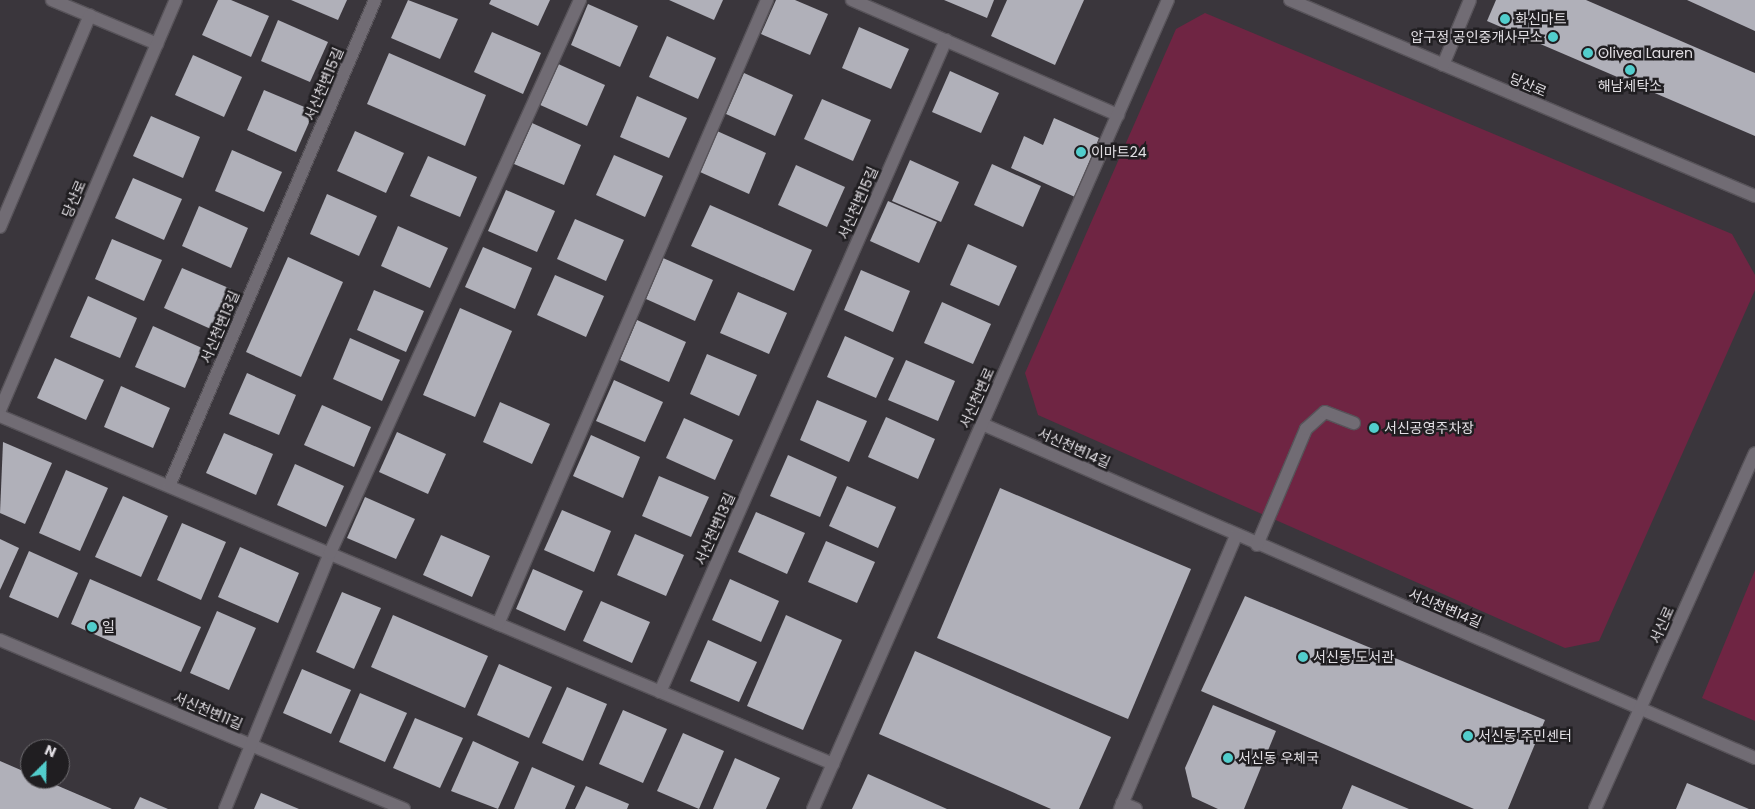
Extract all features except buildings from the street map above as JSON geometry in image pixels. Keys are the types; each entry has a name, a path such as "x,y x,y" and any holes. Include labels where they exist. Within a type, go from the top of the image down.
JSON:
{"street":[{"path":"52,0 157,44"},
{"name":"당산로","path":"0,410 176,0"},
{"name":"서신천변15길","path":"299,180 375,0"},
{"path":"225,809 330,554 580,0"},
{"path":"498,624 767,0"},
{"path":"852,0 1118,115"},
{"name":"서신천변로","path":"813,809 1168,0"},
{"name":"당산로","path":"1290,0 1755,196"},
{"path":"1442,65 1470,0"},
{"path":"0,227 90,15"},
{"name":"서신천변15길","path":"798,378 946,40"},
{"name":"서신천변13길","path":"169,486 299,180"},
{"name":"서신천변13길","path":"660,692 798,378"},
{"path":"1257,545 1306,429 1325,412 1354,423"},
{"path":"0,416 833,764"},
{"name":"서신천변14길","path":"982,424 1257,545 1643,707 1755,758"},
{"name":"서신로","path":"1595,809 1643,707 1755,453"},
{"path":"1136,809 1121,806 1236,536"},
{"name":"서신천변11길","path":"0,640 404,809"}],"shaded area":[{"path":"1205,13 1732,234 1755,275 1755,290 1599,641 1565,648 1038,415 1025,373 1176,29"},
{"path":"1755,570 1755,721 1702,698"}],"place":[{"name":"화신마트","path":"1505,19"},
{"name":"압구정 공인중개사무소","path":"1553,37"},
{"name":"Olivea Lauren","path":"1588,53"},
{"name":"해남세탁소","path":"1630,70"},
{"name":"이마트24","path":"1081,152"},
{"name":"서신공영주차장","path":"1374,428"},
{"name":"일","path":"92,627"},
{"name":"서신동 도서관","path":"1303,657"},
{"name":"서신동 주민센터","path":"1468,736"},
{"name":"서신동 우체국","path":"1228,758"}]}
